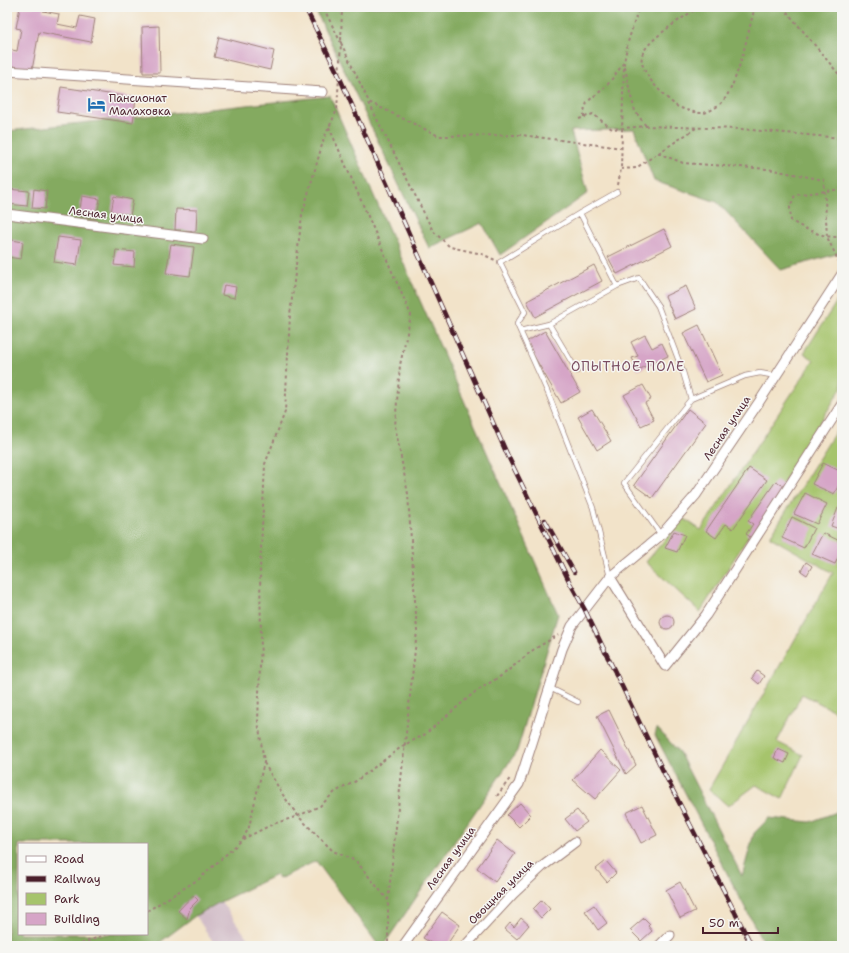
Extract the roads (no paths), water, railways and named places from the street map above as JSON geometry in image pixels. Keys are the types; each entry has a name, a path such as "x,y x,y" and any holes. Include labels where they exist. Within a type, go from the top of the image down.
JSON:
{"street":[{"path":"7,71 323,92"},
{"name":"Лесная улица","path":"7,214 203,239"},
{"name":"Лесная улица","path":"403,946 519,784 562,649 572,626 610,577 660,535 696,495 842,274"},
{"path":"610,577 665,666 706,615 842,404"},
{"name":"Овощная улица","path":"465,946 514,894 544,866 575,842"},
{"path":"659,946 670,934"}],"lane":[{"path":"610,577 593,508 548,393 517,324 525,312 500,262 617,192"},
{"path":"580,213 617,286"},
{"path":"520,331 549,324 617,286 639,278 658,306 683,372 691,399"},
{"path":"549,324 577,372"},
{"path":"660,535 624,483 691,399 745,376 760,373 776,376"},
{"path":"550,688 578,702"}],"railway":[{"path":"305,7 339,76 507,454 664,773 752,946"},
{"path":"545,520 574,572"}],"place":[{"name":"Пансионат Малаховка","path":"96,104"}],"district":[{"name":"ОПЫТНОЕ ПОЛЕ","path":"628,366"}]}
